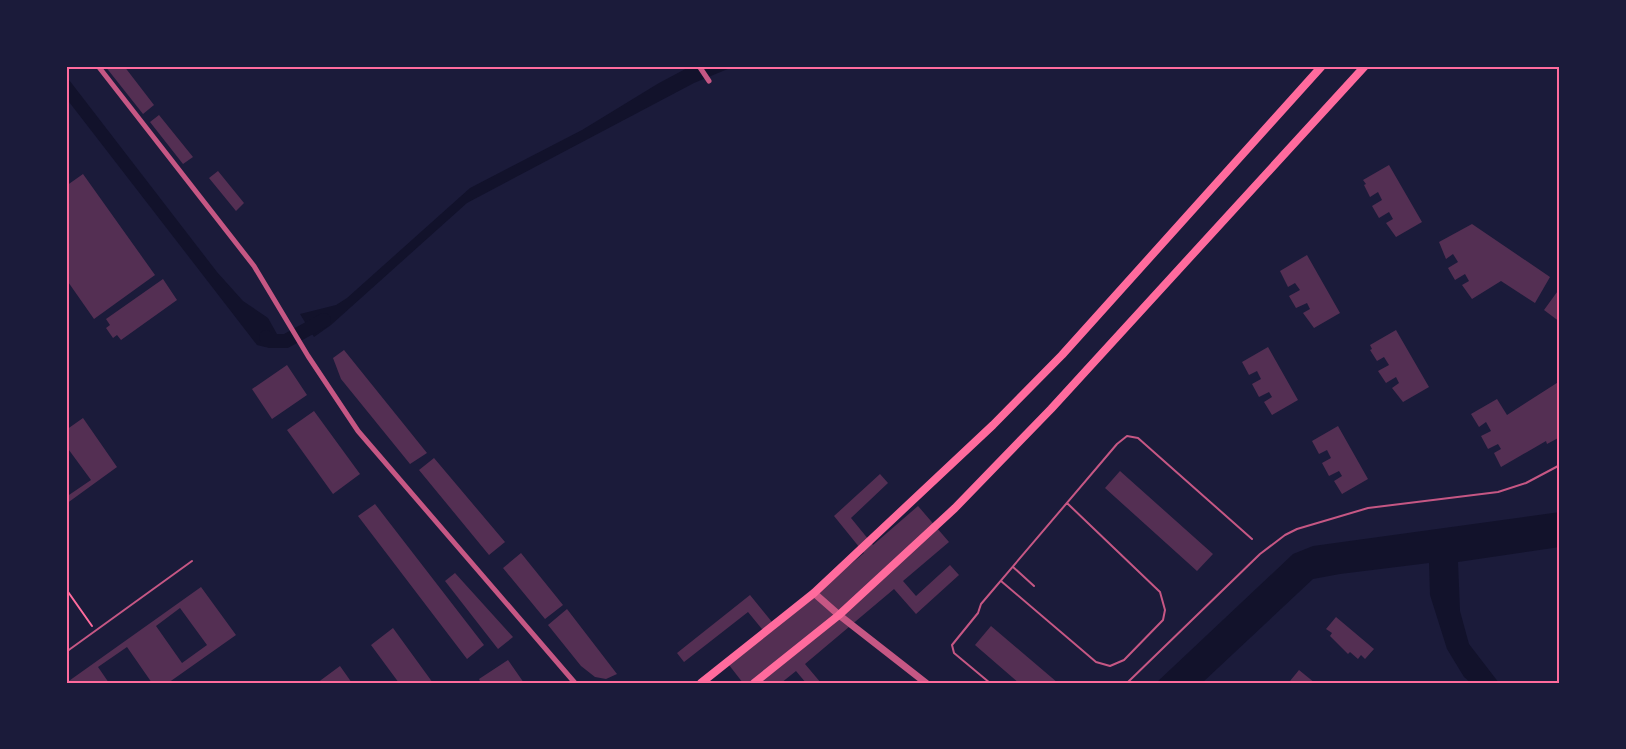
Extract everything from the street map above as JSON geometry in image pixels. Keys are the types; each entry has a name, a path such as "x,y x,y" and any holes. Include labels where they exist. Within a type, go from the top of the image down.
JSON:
{"main road":[{"path":"754,683 839,615 956,508 1051,408 1365,66"},
{"path":"701,683 814,593 993,425 1062,355 1316,68"}],"street":[{"path":"98,66 254,266 308,356 358,431 575,683"},
{"path":"699,66 709,81"},
{"path":"814,593 926,683"}],"lane":[{"path":"990,683 954,653 952,645 1000,581 1127,435 1138,438 1252,539"},
{"path":"1127,683 1260,554 1285,536 1311,524 1368,508 1498,492 1534,479 1560,465"},
{"path":"1000,581 1096,662 1110,666 1124,660 1163,620 1165,610 1160,592 1067,503"},
{"path":"66,652 192,561"},
{"path":"1013,567 1034,586"}],"path":[{"path":"66,589 96,631"}],"shaded area":[{"path":"691,66 735,66 694,83 467,203 331,325 314,337 300,314 336,305 347,298 470,188 582,130"},
{"path":"66,76 217,272 243,301 268,318 282,343 265,347 257,345 66,98"},
{"path":"1560,512 1560,547 1458,562 1460,611 1469,644 1499,683 1471,683 1464,677 1447,649 1430,595 1429,563 1313,579 1202,683 1156,683 1293,554 1313,546"}],"building":[{"path":"105,66 124,66 154,105 143,114"},
{"path":"159,115 193,157 183,164 150,122"},
{"path":"1389,165 1422,222 1396,237 1386,223 1393,219 1389,212 1379,218 1372,206 1382,200 1378,192 1370,197 1363,180"},
{"path":"218,171 244,203 236,211 209,178"},
{"path":"83,174 155,275 94,319 66,279 66,186"},
{"path":"1472,224 1550,277 1535,303 1501,281 1472,299 1462,285 1469,281 1465,274 1455,280 1448,268 1458,262 1453,254 1446,259 1439,242"},
{"path":"1307,255 1340,313 1314,328 1303,313 1310,309 1307,303 1296,308 1289,296 1300,290 1295,283 1288,287 1280,271"},
{"path":"163,279 177,300 121,340 117,335 113,338 106,328 110,325 106,319"},
{"path":"1560,288 1560,322 1544,310"},
{"path":"1396,330 1429,387 1403,402 1392,388 1399,383 1396,377 1386,383 1378,371 1389,365 1384,357 1377,361 1370,350 1372,349 1370,345"},
{"path":"1268,347 1298,400 1272,415 1264,402 1272,397 1269,392 1259,397 1252,384 1261,379 1257,371 1249,375 1242,362"},
{"path":"344,350 427,453 410,464 341,379 333,358"},
{"path":"287,365 307,395 272,419 252,389"},
{"path":"1560,381 1560,437 1547,444 1546,441 1501,467 1494,453 1501,449 1498,444 1488,449 1481,436 1491,431 1486,422 1479,427 1471,414 1497,399 1507,415"},
{"path":"314,411 360,474 333,494 287,430"},
{"path":"83,418 117,467 66,504 66,497 91,480 66,446 66,430"},
{"path":"1338,426 1368,479 1342,494 1334,481 1342,476 1339,471 1329,476 1322,463 1331,458 1327,450 1319,454 1312,441"},
{"path":"434,458 505,542 489,555 419,470"},
{"path":"1120,471 1213,554 1197,571 1105,488"},
{"path":"880,474 888,483 851,518 873,545 918,506 949,542 903,581 916,596 950,565 959,575 916,614 894,589 805,664 821,683 806,683 796,671 781,683 743,683 729,665 766,634 748,612 684,662 677,653 750,595 776,627 864,553 834,516"},
{"path":"375,504 484,645 467,659 358,516"},
{"path":"521,553 563,605 545,619 503,568"},
{"path":"455,573 513,637 498,649 445,581"},
{"path":"201,587 236,635 168,683 152,683 127,647 98,667 109,683 66,683","holes":["180,608 207,645 182,663 156,626"]},
{"path":"567,609 617,674 606,679 595,677 581,666 548,625"},
{"path":"1336,617 1374,649 1365,659 1361,655 1358,659 1350,652 1348,654 1330,636 1332,633 1326,629"},
{"path":"991,626 1058,683 1019,683 975,645"},
{"path":"393,628 433,683 399,683 371,645"},
{"path":"508,660 524,683 481,683 479,679"},
{"path":"340,666 352,683 317,683"},
{"path":"1299,670 1315,683 1290,681"}],"waterway":[{"path":"266,337 269,341 286,341 324,320"}]}
